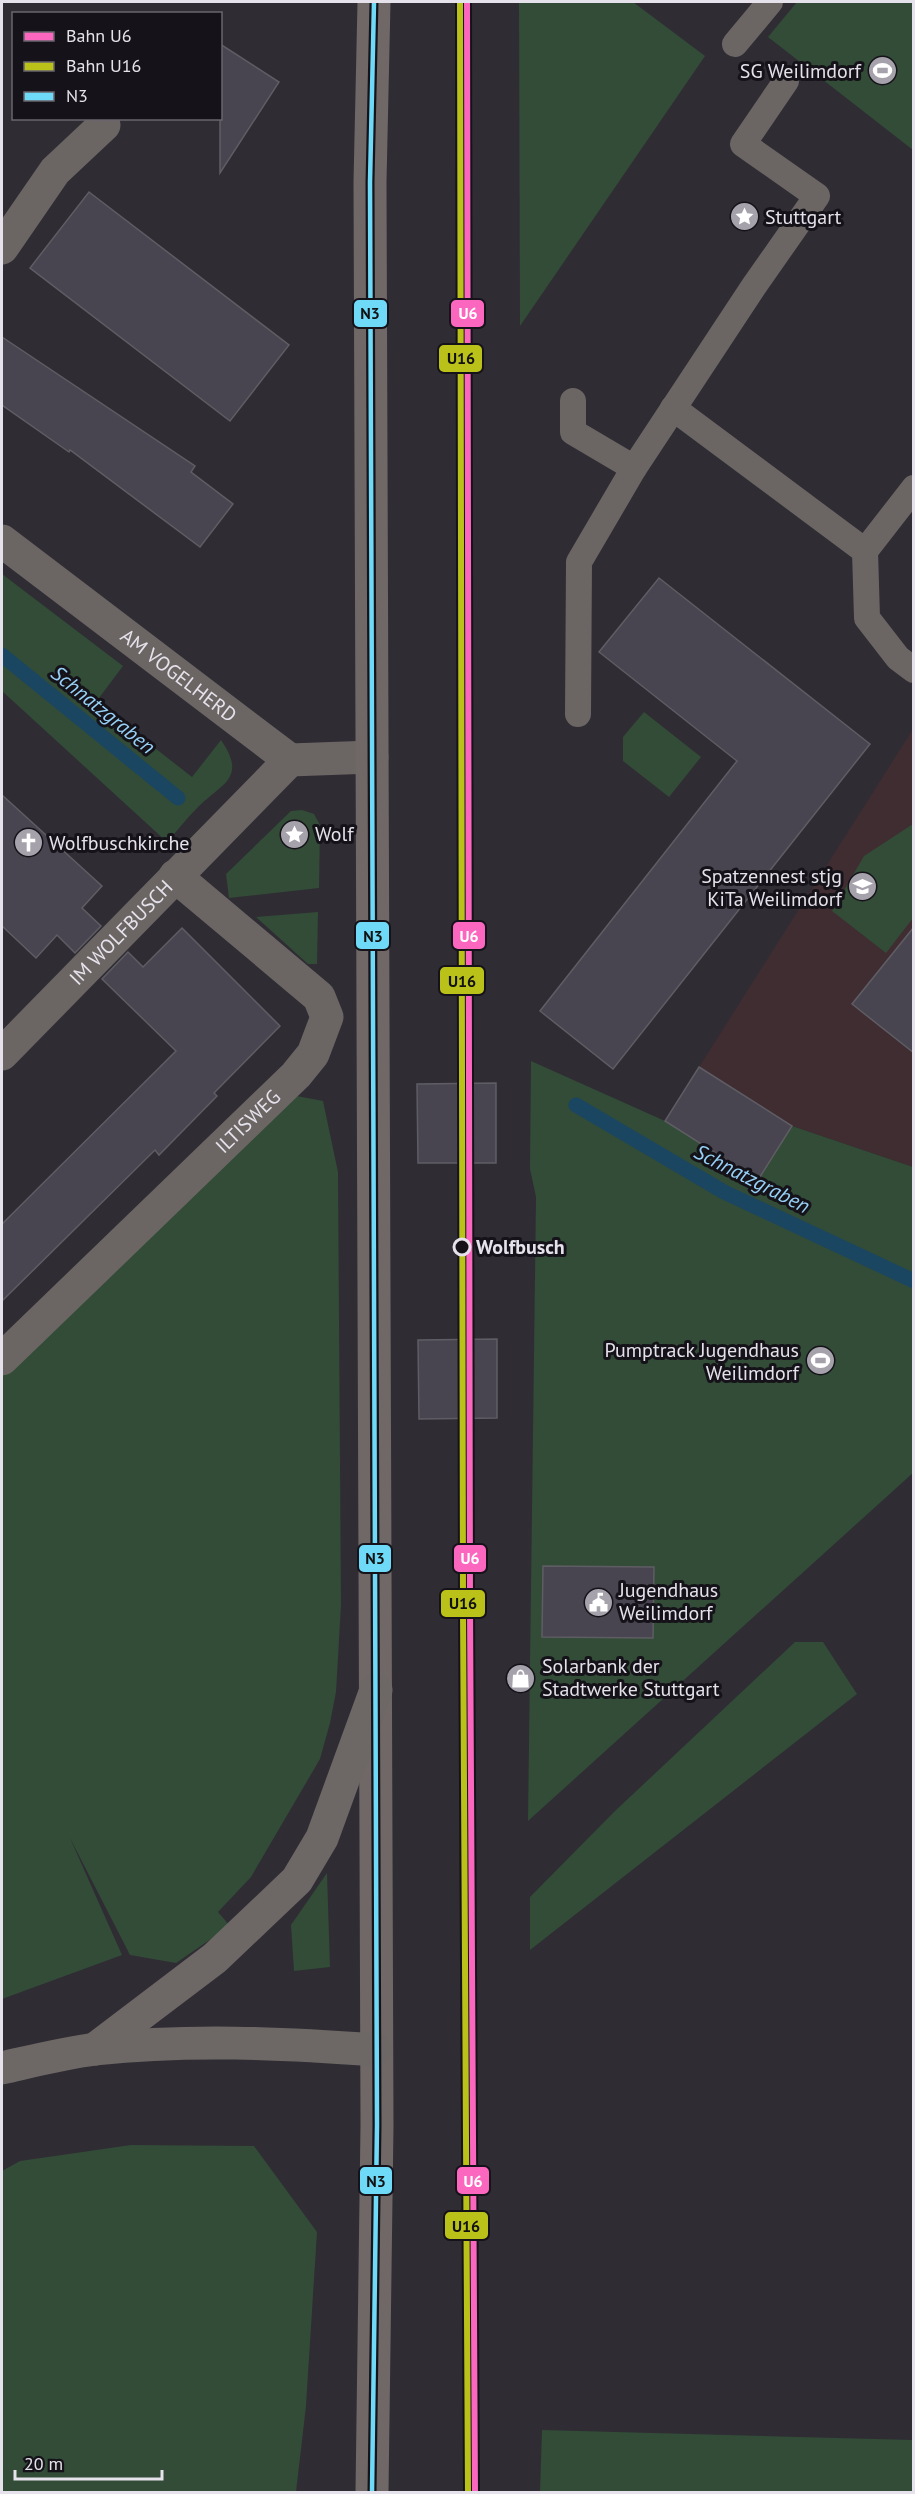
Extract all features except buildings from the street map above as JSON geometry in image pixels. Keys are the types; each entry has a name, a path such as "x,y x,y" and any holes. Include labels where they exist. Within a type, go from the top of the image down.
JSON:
{"main road":[{"path":"372,2493 377,2126 370,182 374,2"},
{"path":"95,2049 215,1958 297,1880 322,1838 375,1690"},
{"path":"2,2068 95,2049 193,2043 276,2044 375,2050"}],"street":[{"path":"2,248 55,171 104,124"},
{"name":"AM VOGELHERD","path":"2,541 290,760"},
{"path":"290,760 372,757"},
{"name":"IM WOLFBUSCH","path":"2,1054 290,760"},
{"name":"ILTISWEG","path":"2,1359 296,1075 313,1054 327,1017 319,997 175,876"}],"lane":[{"path":"735,44 770,2"},
{"path":"578,714 579,562 634,468 673,408 817,196 743,144 786,81"},
{"path":"573,401 573,432 634,468"},
{"path":"673,408 865,551"},
{"path":"914,488 865,551 867,618 898,658 914,670"}],"shaded area":[{"name":"Spatzennest stjg KiTa Weilimdorf","path":"913,729 913,1167 792,1126 699,1067"}],"green space":[{"path":"519,2 633,2 705,56 520,326"},
{"name":"SG Weilimdorf","path":"797,2 913,2 913,150 768,37"},
{"path":"2,574 123,666 96,702 192,777 221,740 232,763 229,779 198,807 167,842 2,691"},
{"path":"644,712 701,757 669,797 623,761 623,737"},
{"path":"302,810 314,814 320,825 319,888 229,898 226,874 291,811"},
{"path":"913,824 913,918 886,953 832,911 864,856"},
{"path":"318,912 317,964 308,964 256,917"},
{"path":"531,1061 665,1121 758,1180 792,1126 913,1167 914,1472 528,1821 536,1197 530,1169"},
{"path":"281,1093 323,1101 338,1172 341,1605 336,1692 320,1759 251,1877 218,1912 230,1926 176,1963 130,1955 70,1838 122,1955 2,1999 2,1358"},
{"path":"795,1642 823,1642 857,1694 530,1950 530,1897 615,1811"},
{"path":"327,1873 330,1967 294,1971 291,1925"},
{"path":"131,2145 254,2146 317,2232 306,2406 296,2492 2,2492 2,2171 20,2161"},
{"path":"542,2430 913,2440 913,2492 540,2492"}],"waterway":[{"name":"Schnatzgraben","path":"2,655 178,798"},
{"name":"Schnatzgraben","path":"576,1105 724,1192 914,1281"}],"rail line":[{"name":"U16","path":"460,2 463,1607 468,2492"},
{"name":"U6","path":"467,2 470,1607 475,2492"}],"transit line":[{"name":"N3","path":"372,2492 377,2125 370,182 374,2"}],"place":[{"name":"SG Weilimdorf","path":"882,71"},
{"name":"Stuttgart","path":"744,217"},
{"name":"Wolf","path":"294,834"},
{"name":"Wolfbuschkirche","path":"28,843"},
{"name":"Spatzennest stjg KiTa Weilimdorf","path":"863,887"},
{"name":"Wolfbusch","path":"462,1247"},
{"name":"Pumptrack Jugendhaus Weilimdorf","path":"820,1361"},
{"name":"Jugendhaus Weilimdorf","path":"598,1602"},
{"name":"Solarbank der Stadtwerke Stuttgart","path":"521,1678"}]}
